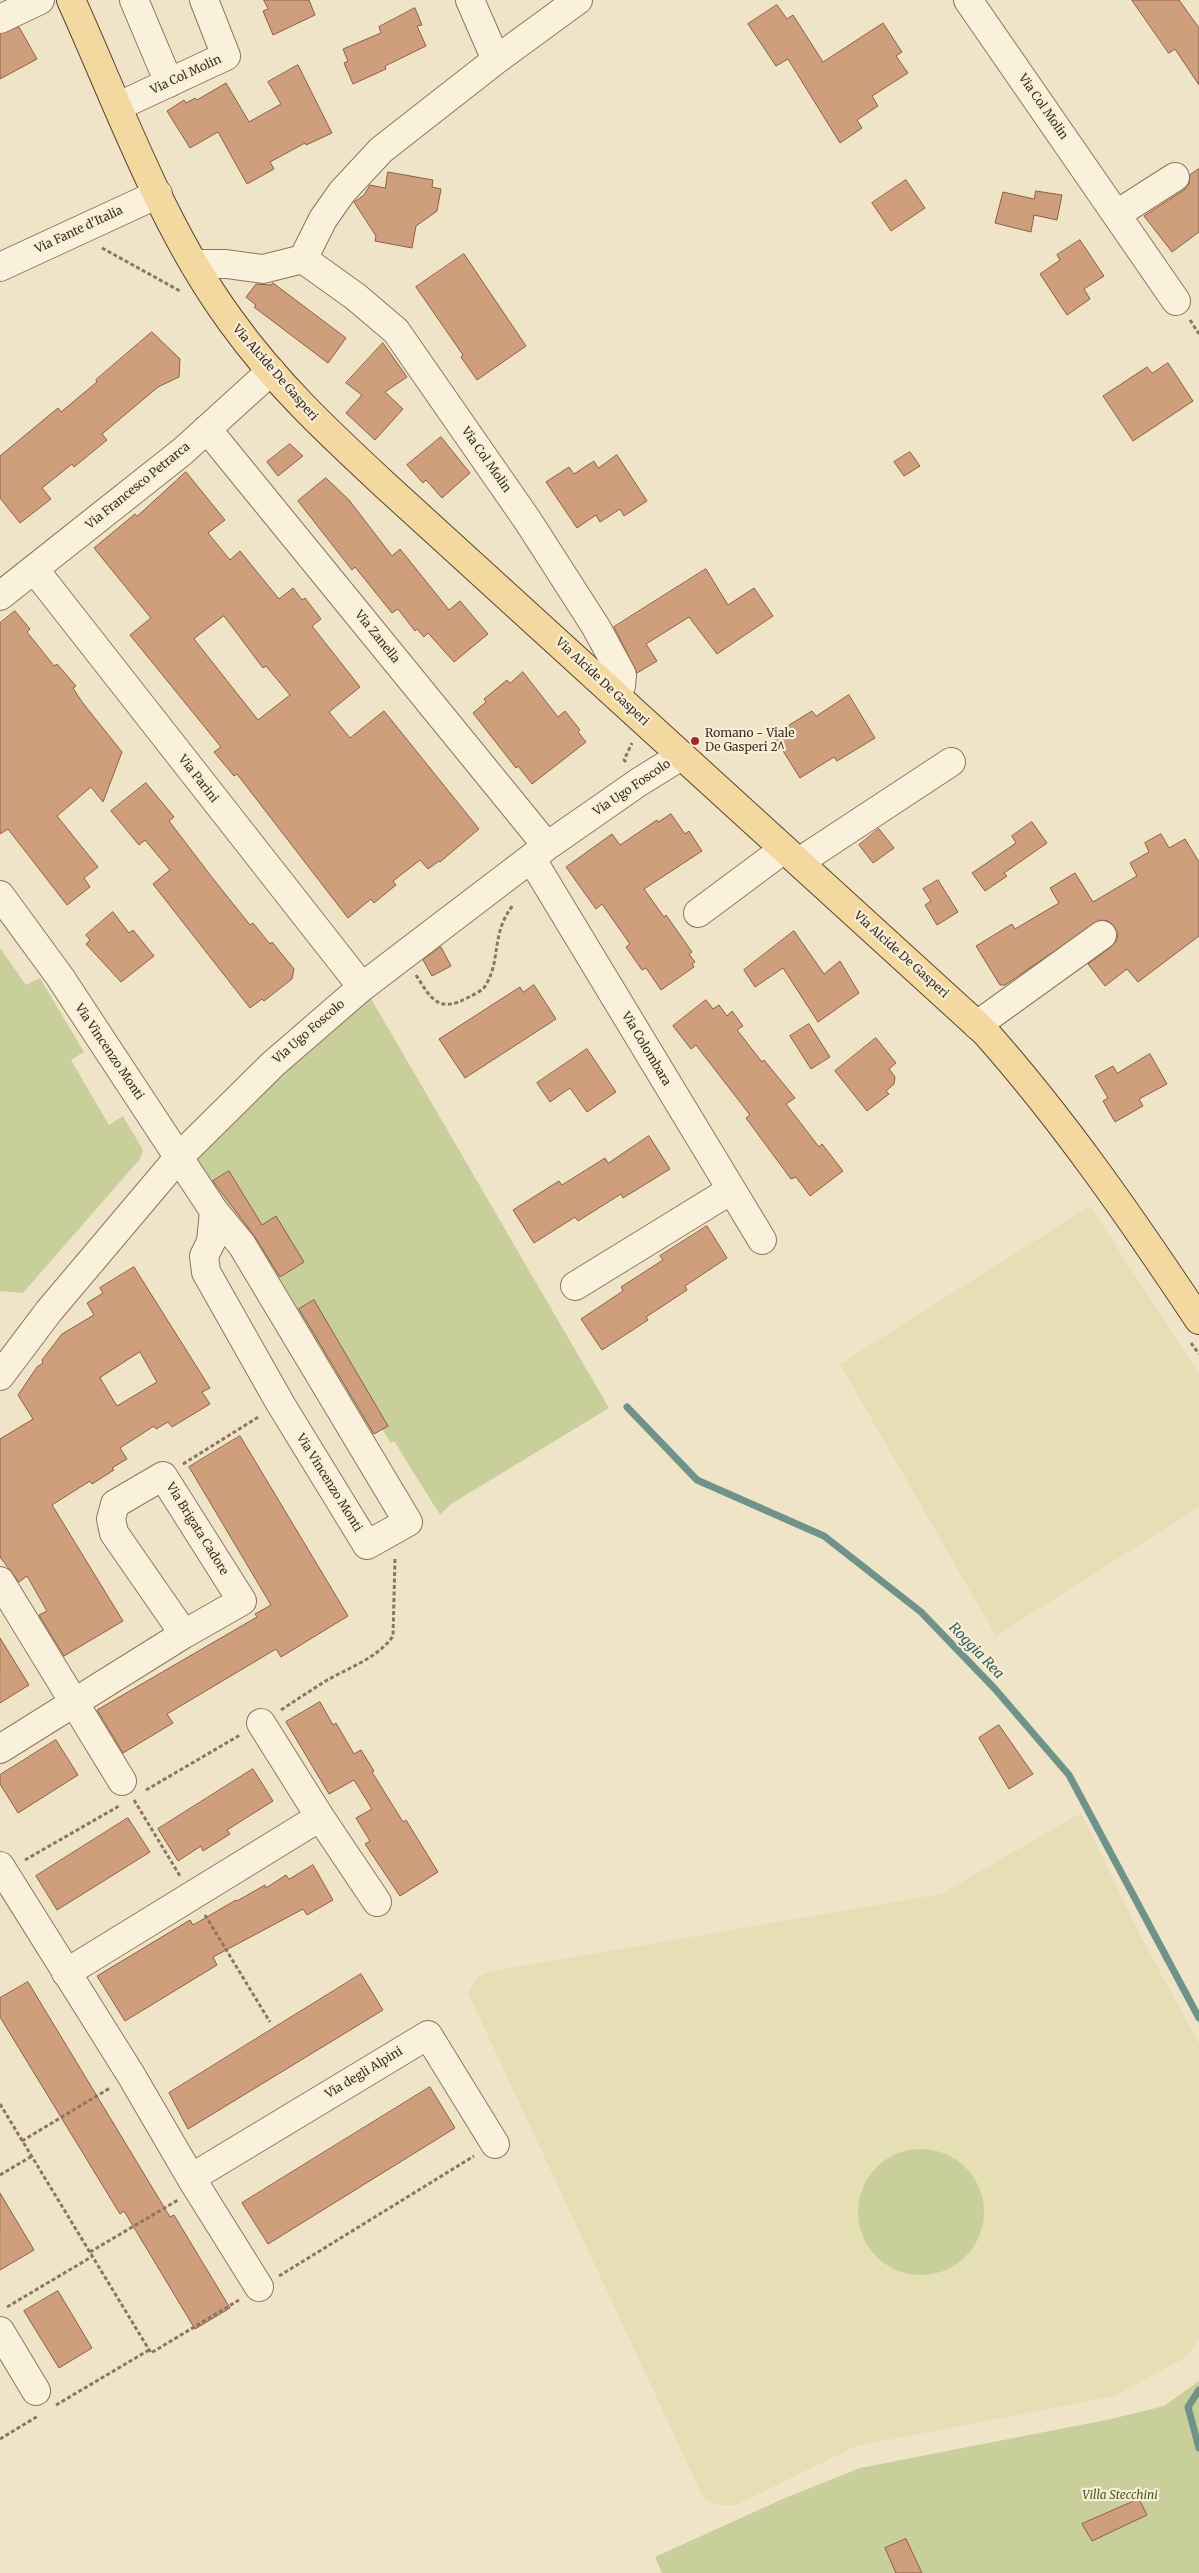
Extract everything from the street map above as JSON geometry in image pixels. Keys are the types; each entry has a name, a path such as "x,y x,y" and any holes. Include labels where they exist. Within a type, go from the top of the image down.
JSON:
{"main road":[{"name":"Via Alcide De Gasperi","path":"71,0 158,194 194,264 231,321 271,372 305,411 977,1025 1030,1084 1136,1225 1199,1320"}],"street":[{"path":"0,19 40,0"},
{"path":"134,0 169,83"},
{"name":"Via Col Molin","path":"119,106 226,56 204,0"},
{"path":"470,0 496,60"},
{"path":"194,264 226,264 263,269 303,259 327,212 342,192 381,150 496,60 578,0"},
{"name":"Via Col Molin","path":"968,0 1176,301"},
{"path":"1117,214 1174,177"},
{"name":"Via Fante d'Italia","path":"0,267 158,194"},
{"name":"Via Col Molin","path":"303,259 356,297 396,331 528,521 596,627 622,675 621,686 615,694"},
{"name":"Via Francesco Petrarca","path":"0,596 183,451 271,372"},
{"name":"Via Zanella","path":"207,429 539,852"},
{"name":"Via Parini","path":"34,570 362,987"},
{"name":"Via Ugo Foscolo","path":"0,1376 49,1311 179,1157 273,1064 362,987 539,852 639,782 681,756"},
{"path":"698,913 791,855 951,762"},
{"name":"Via Colombara","path":"539,852 731,1190 762,1240"},
{"name":"Via Vincenzo Monti","path":"0,894 60,977 214,1212 242,1245 408,1522 367,1546 280,1403 206,1272 204,1256 209,1248 213,1234 214,1212"},
{"path":"977,1025 1102,934"},
{"path":"575,1286 731,1190"},
{"path":"209,1248 232,1241 242,1245"},
{"name":"Via Brigata Cadore","path":"0,1749 75,1704 184,1634 242,1601 163,1476 115,1504 111,1519 114,1533 184,1634"},
{"path":"0,1580 122,1781"},
{"path":"261,1722 320,1817 377,1902"},
{"path":"66,1973 320,1817"},
{"path":"0,1866 132,2075 194,2183 259,2287"},
{"name":"Via degli Alpini","path":"194,2183 428,2035 495,2144"},
{"path":"0,2331 43,2405"}],"path":[{"path":"405,954 426,992 435,1002 443,1005 464,1000 486,985 499,929 515,902"},
{"path":"163,1476 280,1403"},
{"path":"22,2141 132,2075"},
{"path":"0,2175 32,2156"},
{"path":"0,2311 91,2254 194,2183"},
{"path":"0,2439 43,2405 149,2350"}],"shaded area":[{"path":"1090,1206 1199,1374 1199,1507 996,1636 840,1364"},
{"path":"1081,1813 1140,1935 1199,2043 1199,2339 1186,2357 1115,2396 856,2446 736,2505 717,2505 704,2499 468,1993 477,1977 493,1971 941,1894","holes":["919,2149 947,2154 959,2161 860,2228 859,2200"]}],"green space":[{"path":"0,948 26,985 40,978 84,1052 71,1060 109,1125 123,1116 143,1150 140,1159 23,1293 0,1291"},
{"path":"366,990 609,1408 451,1504 440,1515 394,1441 391,1443 382,1429 365,1439 196,1158"},
{"path":"921,2149 945,2154 956,2159 966,2167 974,2177 979,2188 984,2212 979,2236 974,2247 966,2257 956,2265 945,2270 921,2275 897,2270 886,2265 876,2257 868,2247 863,2236 858,2212 863,2188 868,2177 876,2167 886,2159 897,2154"},
{"name":"Villa Stecchini","path":"1199,2381 1199,2573 662,2573 655,2557 785,2498 860,2468 1111,2419 1164,2406"}],"building":[{"path":"264,0 309,0 315,15 273,35 263,11 268,9"},
{"path":"1132,0 1179,0 1199,28 1199,85 1175,49 1169,53"},
{"path":"777,5 787,19 793,15 823,62 883,23 902,52 896,56 908,73 872,96 878,106 857,120 862,128 840,143 788,59 776,66 748,24"},
{"path":"415,8 422,25 417,26 426,46 385,66 386,69 353,84 344,63 348,61 343,49 381,33 379,27"},
{"path":"19,27 37,59 0,79 0,34"},
{"path":"298,65 332,133 306,145 305,143 270,162 274,169 247,184 218,132 190,148 167,111 184,100 186,103 195,98 197,100 226,83 249,122 281,104 268,82"},
{"path":"1199,169 1199,232 1172,252 1144,216 1184,190 1189,184 1190,175"},
{"path":"388,172 433,180 432,187 441,189 437,211 416,226 412,248 375,241 376,236 354,202 364,195 370,185 385,188"},
{"path":"906,180 925,208 891,231 872,203"},
{"path":"1036,191 1062,195 1057,220 1034,215 1031,232 995,223 1003,192 1034,199"},
{"path":"1080,240 1104,276 1084,289 1090,299 1067,315 1040,274 1060,260 1057,255"},
{"path":"464,254 526,346 477,380 461,357 463,355 416,287"},
{"path":"273,283 346,338 328,363 254,307 256,305 246,297 256,284 271,285"},
{"path":"152,332 180,359 179,377 158,387 102,434 107,440 74,467 72,464 42,488 51,499 20,523 0,498 0,456 58,408 61,412"},
{"path":"383,343 407,377 385,392 403,409 375,440 346,413 362,395 346,383"},
{"path":"1168,363 1193,401 1133,441 1103,396 1147,367 1152,373"},
{"path":"441,437 470,473 442,498 426,480 423,483 407,465"},
{"path":"290,444 303,456 278,476 267,462"},
{"path":"910,452 920,466 904,476 894,462"},
{"path":"617,455 647,501 624,516 620,509 600,522 596,515 577,528 546,482 569,467 574,474 594,461 598,468"},
{"path":"186,472 225,520 208,533 230,560 240,551 279,599 293,588 302,600 305,598 321,619 312,626 360,687 329,712 350,738 384,711 479,829 440,862 428,869 420,860 393,881 396,885 374,903 371,899 348,918 237,774 234,776 214,752 221,747 130,635 151,618 94,548 135,514 137,516","holes":["224,616 263,668 266,666 290,695 258,720 194,639"]},
{"path":"326,478 349,500 392,556 400,549 449,610 460,601 488,634 454,662 428,633 424,637 417,629 415,631 398,609 392,613 355,567 352,570 298,501"},
{"path":"706,569 728,605 754,588 773,616 717,654 689,617 646,644 657,661 637,673 614,627"},
{"path":"15,611 30,629 27,632 54,666 57,664 76,686 73,688 82,702 122,752 103,802 91,787 57,816 98,867 84,878 90,887 67,905 8,829 0,834 0,623"},
{"path":"523,672 558,717 565,711 580,730 578,732 586,742 532,784 518,766 516,768 473,713 486,702 484,699 507,680 510,683"},
{"path":"849,695 875,738 837,761 834,757 800,778 773,735 812,711 816,716"},
{"path":"146,783 174,817 169,821 214,880 250,925 253,923 270,944 272,942 294,969 292,979 264,1001 262,999 250,1008 153,884 170,870 145,840 139,845 111,811"},
{"path":"671,814 685,834 689,831 702,851 644,889 664,917 666,915 692,952 689,954 695,962 692,964 694,967 661,990 646,968 642,970 626,947 630,944 602,904 596,909 566,867 612,834 620,845 657,820 658,822"},
{"path":"1032,822 1047,843 1004,873 1007,876 985,891 972,873 1016,843 1012,836"},
{"path":"879,829 894,848 873,863 859,845"},
{"path":"1161,834 1169,848 1185,839 1199,862 1199,936 1138,982 1127,969 1105,986 1088,964 1111,947 1116,941 1118,934 1114,926 1108,921 1100,920 1005,985 1000,985 976,946 1012,924 1015,929 1059,903 1050,888 1075,873 1093,902 1137,876 1130,863 1149,852 1145,843"},
{"path":"938,880 958,912 937,925 925,905 931,901 923,889"},
{"path":"113,912 129,933 133,930 154,956 121,982 86,944 90,940 86,935"},
{"path":"794,931 824,974 840,961 859,993 818,1022 783,968 755,987 744,970"},
{"path":"441,947 451,966 432,976 423,960"},
{"path":"534,985 556,1019 465,1078 439,1039 520,987 523,992"},
{"path":"706,1000 713,1009 719,1005 727,1016 732,1011 743,1026 737,1030 762,1062 764,1060 795,1098 786,1104 819,1147 822,1144 843,1171 810,1196 796,1177 791,1179 746,1118 750,1115 696,1045 691,1049 673,1026"},
{"path":"809,1024 830,1057 811,1069 790,1036"},
{"path":"876,1038 896,1063 889,1069 895,1077 894,1084 886,1091 889,1094 867,1111 835,1071"},
{"path":"587,1049 616,1092 587,1112 570,1088 550,1102 537,1083"},
{"path":"1150,1054 1167,1084 1139,1099 1143,1106 1115,1122 1103,1101 1108,1098 1095,1076 1113,1066 1117,1073"},
{"path":"649,1136 670,1169 623,1198 621,1194 578,1221 575,1217 534,1243 513,1210 559,1181 562,1185 605,1158 608,1163"},
{"path":"229,1171 262,1225 276,1216 304,1262 280,1277 255,1237 213,1181"},
{"path":"707,1226 727,1258 685,1286 687,1290 646,1317 648,1320 602,1350 581,1319 623,1291 621,1287 663,1260 660,1256"},
{"path":"134,1267 210,1388 202,1392 210,1404 172,1427 168,1422 156,1429 154,1426 120,1448 127,1459 112,1468 114,1470 92,1484 90,1481 52,1505 123,1621 64,1656 39,1615 47,1611 27,1576 19,1582 0,1557 0,1439 33,1419 18,1395 37,1367 43,1363 42,1360 62,1334 94,1315 87,1303 103,1293 100,1288","holes":["140,1352 157,1382 117,1406 100,1378"]},
{"path":"314,1300 388,1426 374,1434 299,1309"},
{"path":"240,1436 348,1616 281,1657 276,1649 167,1714 173,1723 123,1753 97,1710 257,1617 255,1614 271,1605 189,1467"},
{"path":"0,1638 29,1685 0,1703"},
{"path":"320,1702 333,1725 336,1723 354,1754 361,1750 374,1771 372,1772 403,1822 406,1820 438,1872 400,1896 365,1844 370,1841 356,1818 372,1809 354,1780 329,1794 286,1722"},
{"path":"999,1725 1033,1774 1009,1789 979,1738"},
{"path":"56,1740 78,1775 18,1813 0,1784 0,1775"},
{"path":"253,1769 273,1801 227,1830 230,1834 203,1851 201,1846 178,1861 158,1829"},
{"path":"128,1818 150,1852 57,1910 36,1876"},
{"path":"313,1865 333,1900 307,1915 303,1909 213,1957 217,1965 125,2021 97,1976 190,1920 193,1925 265,1885 266,1888 286,1875 289,1879"},
{"path":"361,1974 383,2010 188,2129 169,2093"},
{"path":"28,1982 170,2217 174,2215 230,2308 195,2329 124,2211 120,2214 0,2017 0,1998"},
{"path":"430,2087 455,2128 268,2244 242,2203"},
{"path":"0,2193 34,2250 0,2270"},
{"path":"58,2291 92,2348 59,2368 24,2311"},
{"path":"1139,2499 1147,2515 1092,2541 1082,2524"},
{"path":"906,2539 922,2573 896,2573 885,2548"}],"waterway":[{"name":"Roggia Rea","path":"627,1407 697,1480 824,1536 921,1612 995,1689 1069,1775 1199,2018"},
{"name":"Roggia Rea","path":"1199,2390 1188,2407 1199,2448"}],"place":[{"name":"Romano - Viale De Gasperi 2^","path":"695,741"}]}
